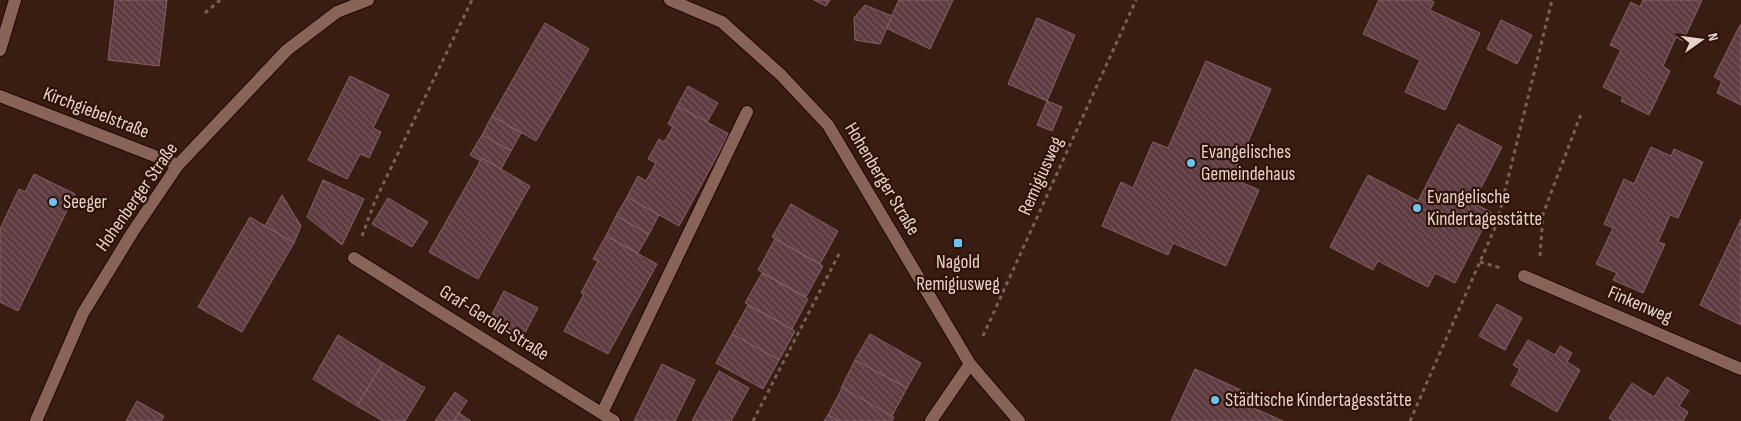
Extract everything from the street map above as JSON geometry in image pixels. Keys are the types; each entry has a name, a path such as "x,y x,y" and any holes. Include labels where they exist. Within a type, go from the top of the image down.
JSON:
{"street":[{"path":"0,50 15,0"},
{"name":"Hohenberger Straße","path":"36,421 83,313 132,233 178,165 287,50 337,12 368,0"},
{"name":"Hohenberger Straße","path":"670,0 722,22 782,75 828,125 970,364 1020,421"},
{"name":"Kirchgiebelstraße","path":"0,96 178,165"},
{"path":"602,413 747,112"},
{"name":"Graf-Gerold-Straße","path":"354,258 614,421"},
{"name":"Finkenweg","path":"1524,276 1741,370"},
{"path":"931,421 970,364"}],"path":[{"path":"205,13 220,0"},
{"path":"354,258 375,201 472,0"},
{"name":"Remigiusweg","path":"970,364 1136,0"},
{"path":"1410,421 1497,223 1552,0"},
{"path":"1538,281 1543,214 1580,114"},
{"path":"753,421 840,252"}],"building":[{"path":"115,0 167,0 159,66 108,60"},
{"path":"814,0 830,0 826,6"},
{"path":"899,0 953,0 930,49 886,28"},
{"path":"1379,0 1430,0 1434,2 1430,10 1480,33 1445,110 1405,92 1420,60 1363,34"},
{"path":"1643,0 1702,0 1683,41 1676,37 1663,66 1670,71 1649,115 1621,101 1623,97 1603,87 1621,50 1610,45 1631,2 1640,7"},
{"path":"865,5 892,16 880,44 855,40 854,18"},
{"path":"1037,18 1075,35 1047,101 1008,84"},
{"path":"1501,20 1532,35 1517,64 1487,49"},
{"path":"545,23 589,49 536,141 492,116"},
{"path":"1740,25 1741,105 1717,93 1722,81 1714,77"},
{"name":"Evangelisches Gemeindehaus","path":"1206,61 1271,89 1232,178 1259,190 1226,266 1173,243 1168,255 1102,226 1121,182 1133,188 1153,142 1168,148"},
{"path":"350,76 389,95 373,128 381,132 369,158 360,154 347,179 308,160"},
{"path":"688,86 718,103 707,122 677,106"},
{"path":"1047,101 1062,107 1052,131 1037,125"},
{"path":"677,106 729,134 679,226 627,197 638,176 646,181 656,163 648,159 659,139 664,142 673,127 668,124"},
{"path":"492,116 521,133 511,151 482,135"},
{"name":"Evangelische Kindertagesstätte","path":"1458,124 1502,147 1473,203 1491,212 1455,283 1435,273 1428,287 1378,261 1373,270 1330,247 1368,175 1418,201"},
{"path":"482,135 511,151 501,169 482,158 481,161 470,155"},
{"path":"1651,147 1671,156 1674,149 1703,162 1678,218 1670,215 1658,242 1665,244 1643,293 1613,280 1617,273 1596,264 1613,228 1604,224 1624,179 1634,184"},
{"path":"482,158 530,186 478,279 429,252"},
{"path":"34,174 75,194 18,311 0,302 0,229 19,189 25,192"},
{"path":"323,180 364,199 342,245 307,217"},
{"path":"282,195 301,226 294,243 265,226"},
{"path":"627,197 659,215 649,234 616,216"},
{"path":"388,198 428,222 412,247 372,224"},
{"path":"791,204 838,231 820,264 772,237"},
{"path":"616,216 649,234 638,253 606,236"},
{"path":"250,217 294,243 242,332 198,307"},
{"path":"1741,219 1741,325 1700,305"},
{"path":"606,236 657,264 608,354 564,331 584,294 581,293 598,261 593,259"},
{"path":"775,239 823,266 806,297 758,270"},
{"path":"762,273 808,299 792,329 745,303"},
{"path":"504,291 538,308 522,338 489,320"},
{"path":"1497,304 1522,318 1505,350 1479,336"},
{"path":"748,305 795,331 779,360 732,334"},
{"path":"732,334 779,360 763,389 716,363"},
{"path":"870,334 921,363 907,388 855,360"},
{"path":"338,335 383,363 357,406 313,379"},
{"path":"1528,340 1555,355 1560,346 1572,353 1567,362 1580,370 1557,412 1511,385 1520,369 1513,365"},
{"path":"855,360 907,388 892,416 841,388"},
{"path":"383,363 425,388 405,421 383,421 357,406"},
{"path":"662,364 695,380 675,421 634,421"},
{"name":"Städtische Kindertagesstätte","path":"1195,369 1252,395 1247,405 1283,421 1171,421"},
{"path":"719,371 749,388 731,421 692,421"},
{"path":"1667,377 1689,391 1679,406 1688,412 1683,421 1614,421 1609,418 1632,383 1654,397"},
{"path":"842,388 894,417 892,421 839,421 828,415"},
{"path":"455,392 467,401 454,421 435,421"},
{"path":"137,401 164,416 161,421 126,421"},
{"path":"459,413 471,421 454,421"},
{"path":"828,415 839,421 824,421"}],"place":[{"name":"Evangelisches Gemeindehaus","path":"1191,163"},
{"name":"Seeger","path":"53,202"},
{"name":"Evangelische Kindertagesstätte","path":"1417,208"},
{"name":"Nagold Remigiusweg","path":"958,243"},
{"name":"Städtische Kindertagesstätte","path":"1215,400"}]}
